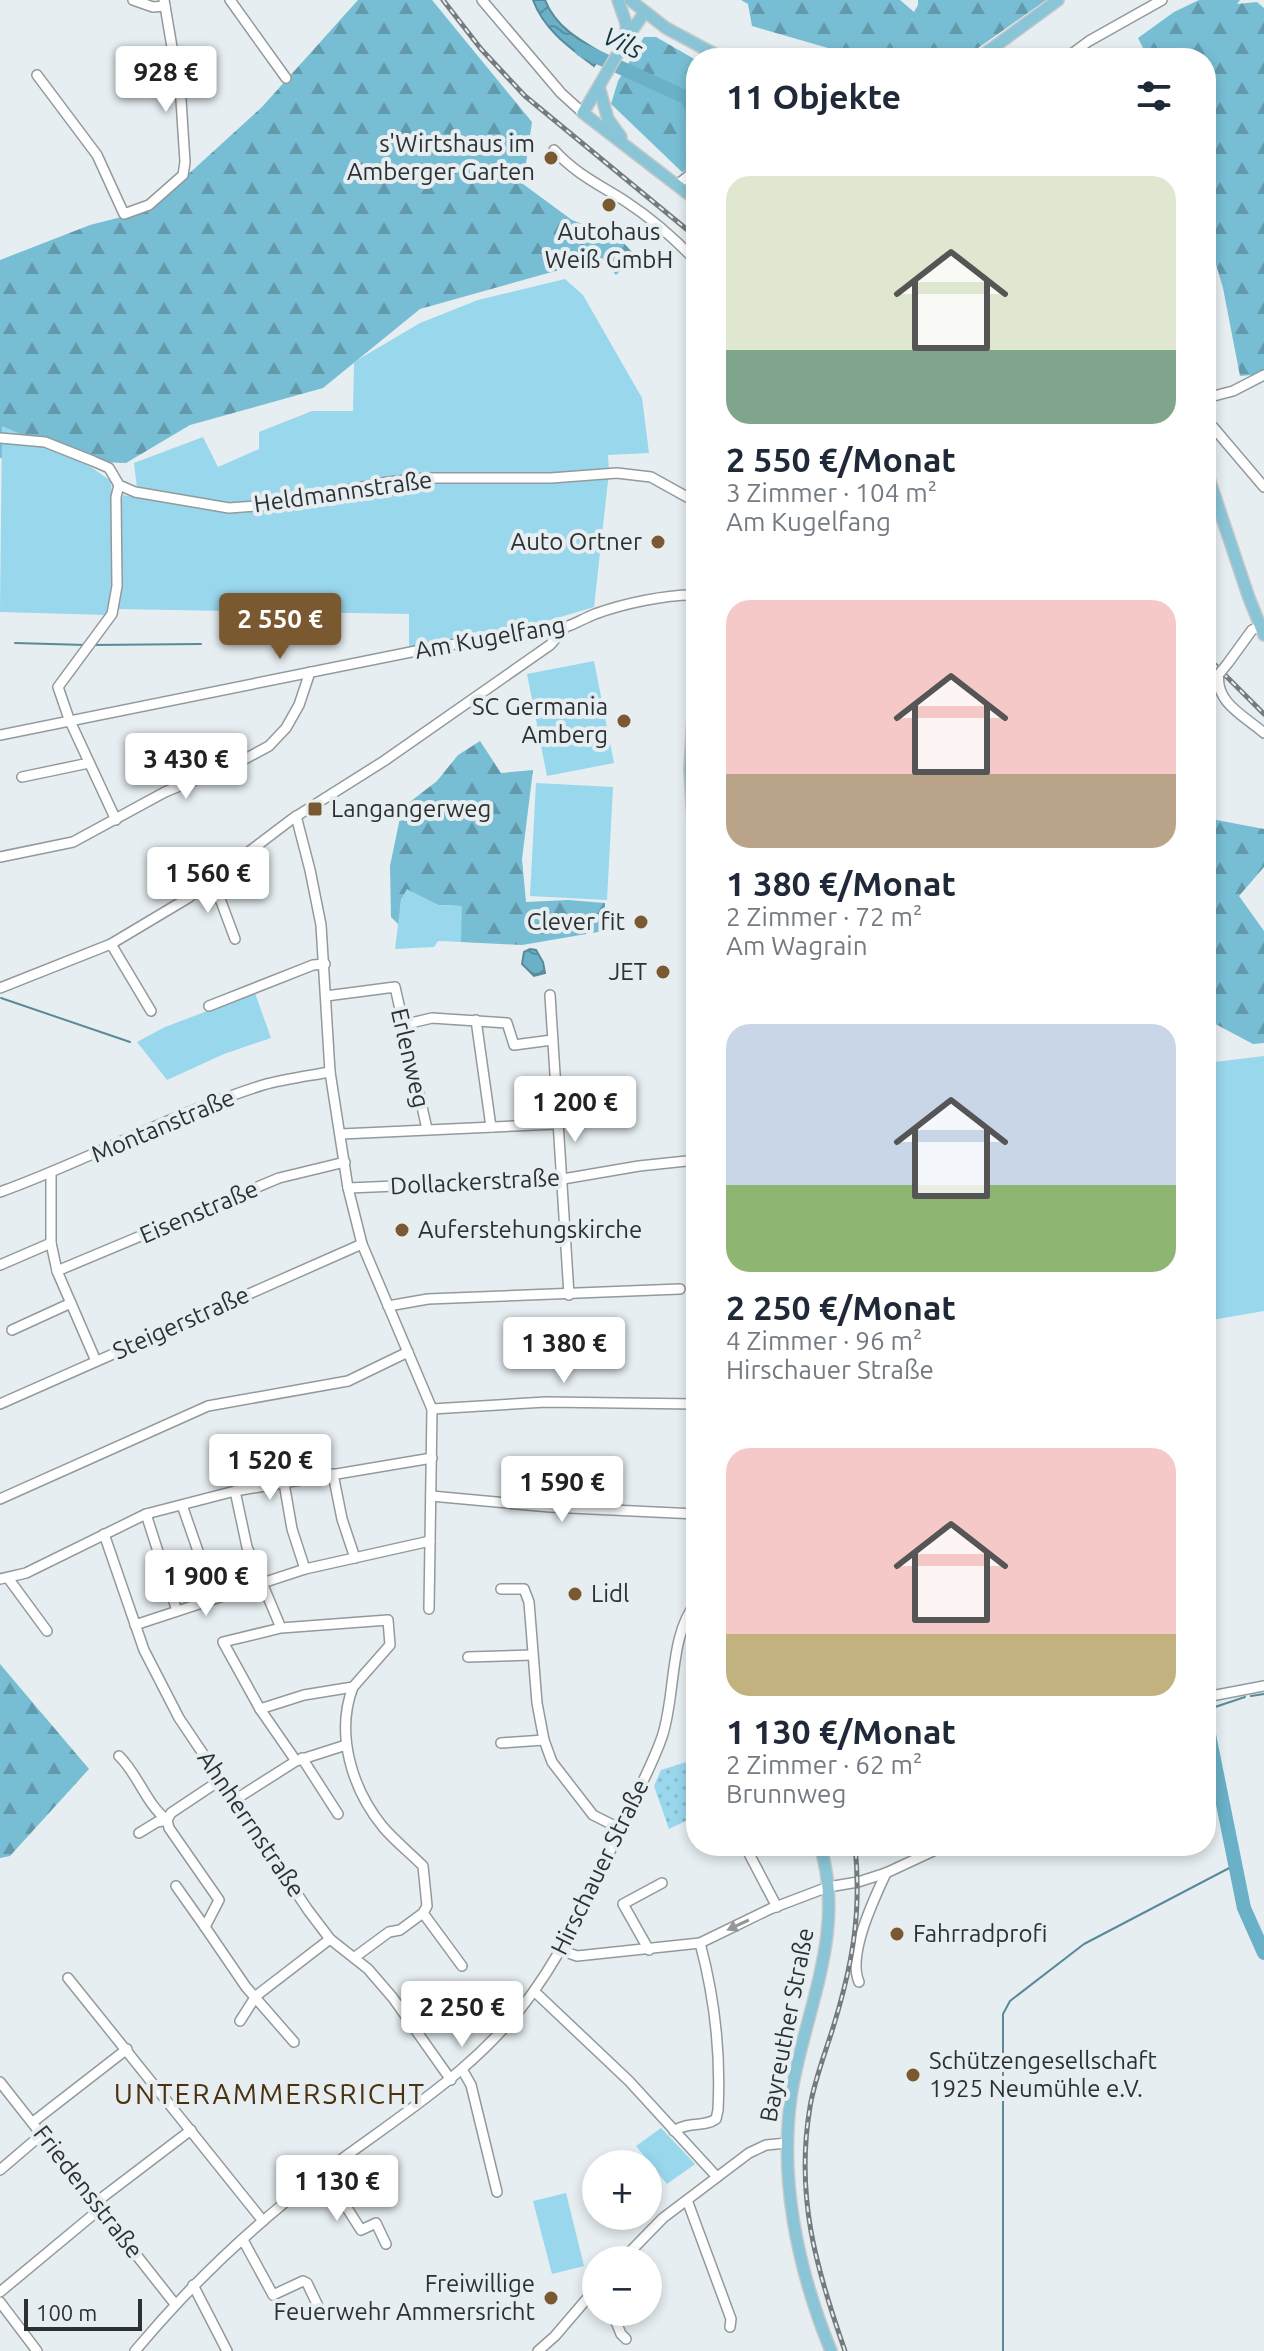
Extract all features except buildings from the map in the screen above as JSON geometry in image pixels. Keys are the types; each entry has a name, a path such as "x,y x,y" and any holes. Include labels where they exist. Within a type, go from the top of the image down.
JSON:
{"main road":[{"path":"618,0 631,24"},
{"path":"630,0 644,13 700,48"},
{"path":"993,48 1058,0"},
{"path":"644,13 631,24 627,38 583,113 686,192"},
{"path":"599,87 608,119 628,148"},
{"path":"1216,499 1262,631"},
{"name":"Bayreuther Straße","path":"822,1856 828,1887 829,1918 823,1965 793,2083 787,2143 797,2242 817,2317 831,2351"}],"street":[{"path":"37,75 97,155 124,214 149,205 183,175 181,100 165,3 153,7 133,0"},
{"path":"230,0 286,78"},
{"path":"482,0 561,93 583,113"},
{"path":"1080,48 1162,0"},
{"path":"554,150 571,169 654,222 686,252"},
{"path":"677,185 686,178"},
{"path":"1216,395 1233,391 1264,375"},
{"path":"1216,431 1264,487"},
{"name":"Heldmannstraße","path":"0,438 45,442 109,468 119,485 135,492 229,508 269,505 388,482 426,478 551,478 633,473 651,477 686,496"},
{"path":"116,820 69,719 58,687 112,614 117,586 116,497 119,485"},
{"name":"Am Kugelfang","path":"0,735 532,630 564,629 595,614 654,600 686,596"},
{"path":"0,988 111,944 188,898 296,816 384,761 550,645 564,629"},
{"path":"1262,631 1252,630 1219,674 1217,683 1223,699 1264,733"},
{"path":"0,857 73,842 165,792 269,746 286,728 299,705 310,672"},
{"path":"22,777 89,763"},
{"path":"296,816 316,899 325,964 330,1072 348,1188 362,1244 432,1409 429,1609"},
{"path":"213,880 235,939"},
{"path":"111,944 151,1011"},
{"path":"209,1006 313,965 325,964"},
{"name":"Erlenweg","path":"326,996 395,987 427,1129"},
{"path":"550,995 569,1295"},
{"path":"402,1025 432,1018 507,1023 514,1045 552,1040"},
{"path":"476,1020 491,1127"},
{"name":"Montanstraße","path":"0,1192 51,1174 208,1105 265,1084 330,1072"},
{"path":"341,1134 556,1124"},
{"name":"Dollackerstraße","path":"348,1188 563,1179 686,1161"},
{"name":"Eisenstraße","path":"57,1271 279,1178 345,1162"},
{"path":"51,1174 51,1243 57,1271 96,1361"},
{"path":"0,1265 51,1243"},
{"name":"Steigerstraße","path":"0,1404 362,1244"},
{"path":"388,1306 428,1299 680,1289"},
{"path":"12,1330 71,1303"},
{"path":"0,1499 208,1406 348,1381 408,1352"},
{"path":"432,1409 546,1402 686,1404"},
{"path":"47,1631 4,1579 26,1573 146,1514 235,1491 432,1458"},
{"path":"333,1474 342,1519 355,1558"},
{"path":"284,1483 292,1529 305,1569"},
{"path":"235,1491 247,1547 281,1628"},
{"path":"431,1496 550,1507 686,1514"},
{"path":"182,1505 218,1597"},
{"path":"146,1514 177,1611"},
{"name":"Ahnherrnstraße","path":"104,1534 144,1650 179,1718 308,1910 330,1939 368,1969 393,1998 451,2080"},
{"path":"135,1625 305,1569 430,1541"},
{"path":"501,1589 524,1589 529,1602 532,1655 544,1740 552,1762 593,1815 621,1829"},
{"path":"338,1814 260,1709 223,1642 281,1628 388,1620 390,1645 353,1687 346,1706 346,1745 359,1788 382,1826 423,1866 427,1906 423,1913 400,1930 389,1932 355,1957"},
{"name":"Hirschauer Straße","path":"135,2351 193,2285 263,2221 324,2172 463,2071 509,2024 534,1991 560,1950 621,1829 662,1738 670,1706 680,1631 686,1620"},
{"path":"468,1657 532,1655"},
{"path":"1216,1695 1264,1686"},
{"path":"260,1709 304,1695 353,1687"},
{"path":"501,1743 544,1740"},
{"path":"236,1799 299,1760 346,1745"},
{"path":"119,1756 167,1820 169,1828 219,1900 205,1927"},
{"path":"139,1833 167,1820 171,1813 222,1779"},
{"path":"750,1856 777,1907"},
{"path":"560,1950 577,1956 700,1943 828,1887 886,1873 923,1856"},
{"path":"859,1982 855,1973 865,1917 886,1873"},
{"path":"649,1950 623,1904 662,1883"},
{"path":"176,1886 246,1987 294,2042"},
{"path":"423,1913 462,1966"},
{"path":"240,2021 256,1996 330,1939"},
{"path":"674,2131 683,2125 711,2123 716,2119 718,2110 718,2026 713,1989 700,1943"},
{"path":"68,1978 263,2221"},
{"path":"534,1991 629,2081 717,2177"},
{"path":"33,2122 127,2049"},
{"path":"463,2071 471,2085 497,2192"},
{"name":"Friedensstraße","path":"0,2082 175,2304"},
{"path":"0,2292 191,2130"},
{"path":"0,2170 41,2135"},
{"path":"636,2246 663,2218 758,2147 787,2143"},
{"path":"324,2172 361,2230 376,2223 386,2244"},
{"path":"687,2200 731,2319 730,2327"},
{"path":"243,2240 273,2295 303,2281 307,2283 319,2308"},
{"path":"193,2285 222,2348"},
{"path":"0,2302 37,2351"},
{"path":"538,2351 582,2304"},
{"path":"618,2326 626,2339"}],"shaded area":[{"path":"565,279 583,295 642,398 649,453 608,455 609,472 594,607 530,626 409,649 409,614 117,609 121,505 123,495 138,497 134,463 203,437 218,467 259,449 259,432 312,411 353,411 354,362 420,323 478,300"},
{"path":"2,426 78,458 111,481 116,557 107,615 0,612"},
{"path":"594,661 614,763 547,776 527,674"},
{"path":"536,783 613,787 607,900 530,896"},
{"path":"407,889 438,905 462,906 461,942 438,941 434,947 395,949 401,900"},
{"path":"255,993 271,1038 224,1054 167,1080 137,1042 165,1027"},
{"path":"1264,1056 1264,1311 1216,1319 1216,1062"},
{"path":"686,1762 686,1821 669,1829 654,1786 661,1770"},
{"path":"661,2128 695,2164 667,2184 662,2178 662,2150 639,2150 636,2146"},
{"path":"566,2193 582,2266 552,2274 533,2201"}],"green space":[{"path":"358,0 432,0 532,122 523,184 572,220 620,239 635,255 616,275 602,258 420,309 323,388 190,425 126,463 0,458 0,260 90,225 149,210 262,107"},
{"path":"741,0 900,0 914,12 918,0 1046,0 978,48 828,48 752,26 748,4"},
{"path":"1199,0 1240,0 1237,4 1257,2 1264,8 1264,374 1240,376 1216,264 1216,48 1143,48 1138,38 1174,12"},
{"path":"644,37 656,37 686,54 686,170 682,172 611,104 618,81"},
{"path":"480,741 501,773 533,770 522,859 526,902 568,900 605,903 604,931 522,945 461,942 461,906 438,905 407,890 401,900 399,925 391,917 390,866 402,808 437,781 458,755"},
{"path":"1216,820 1264,829 1264,867 1239,896 1264,931 1264,1043 1253,1044 1216,1024"},
{"path":"0,1664 89,1769 10,1856 0,1858"}],"water":[{"path":"533,0 545,0 561,25 602,53 594,66 551,29"},
{"path":"536,950 545,973 534,976 522,964 524,952"}],"waterway":[{"name":"Vils","path":"582,50 686,98"},
{"path":"15,643 86,645"},
{"path":"93,645 201,644"},
{"path":"1,998 130,1042"},
{"path":"1251,1696 1264,1694"},
{"path":"1216,1707 1245,1697"},
{"name":"Vils","path":"1216,1769 1244,1908 1264,1953"},
{"path":"1003,2351 1003,2014 1010,2001 1084,1944 1235,1865"}],"railway":[{"path":"443,0 481,49 525,96 686,229"},
{"path":"1216,666 1264,714"},
{"path":"845,2351 817,2261 805,2171 812,2098 839,2007 854,1940 856,1856"}],"place":[{"name":"s'Wirtshaus im Amberger Garten","path":"551,158"},
{"name":"Autohaus Weiß GmbH","path":"609,205"},
{"name":"Auto Ortner","path":"658,542"},
{"name":"SC Germania Amberg","path":"624,721"},
{"name":"Langangerweg","path":"315,809"},
{"name":"Clever fit","path":"641,922"},
{"name":"JET","path":"663,972"},
{"name":"Auferstehungskirche","path":"402,1230"},
{"name":"Lidl","path":"575,1594"},
{"name":"Fahrradprofi","path":"897,1934"},
{"name":"Schützengesellschaft 1925 Neumühle e.V.","path":"913,2075"},
{"name":"Freiwillige Feuerwehr Ammersricht","path":"551,2298"}],"district":[{"name":"UNTERAMMERSRICHT","path":"270,2094"}]}
